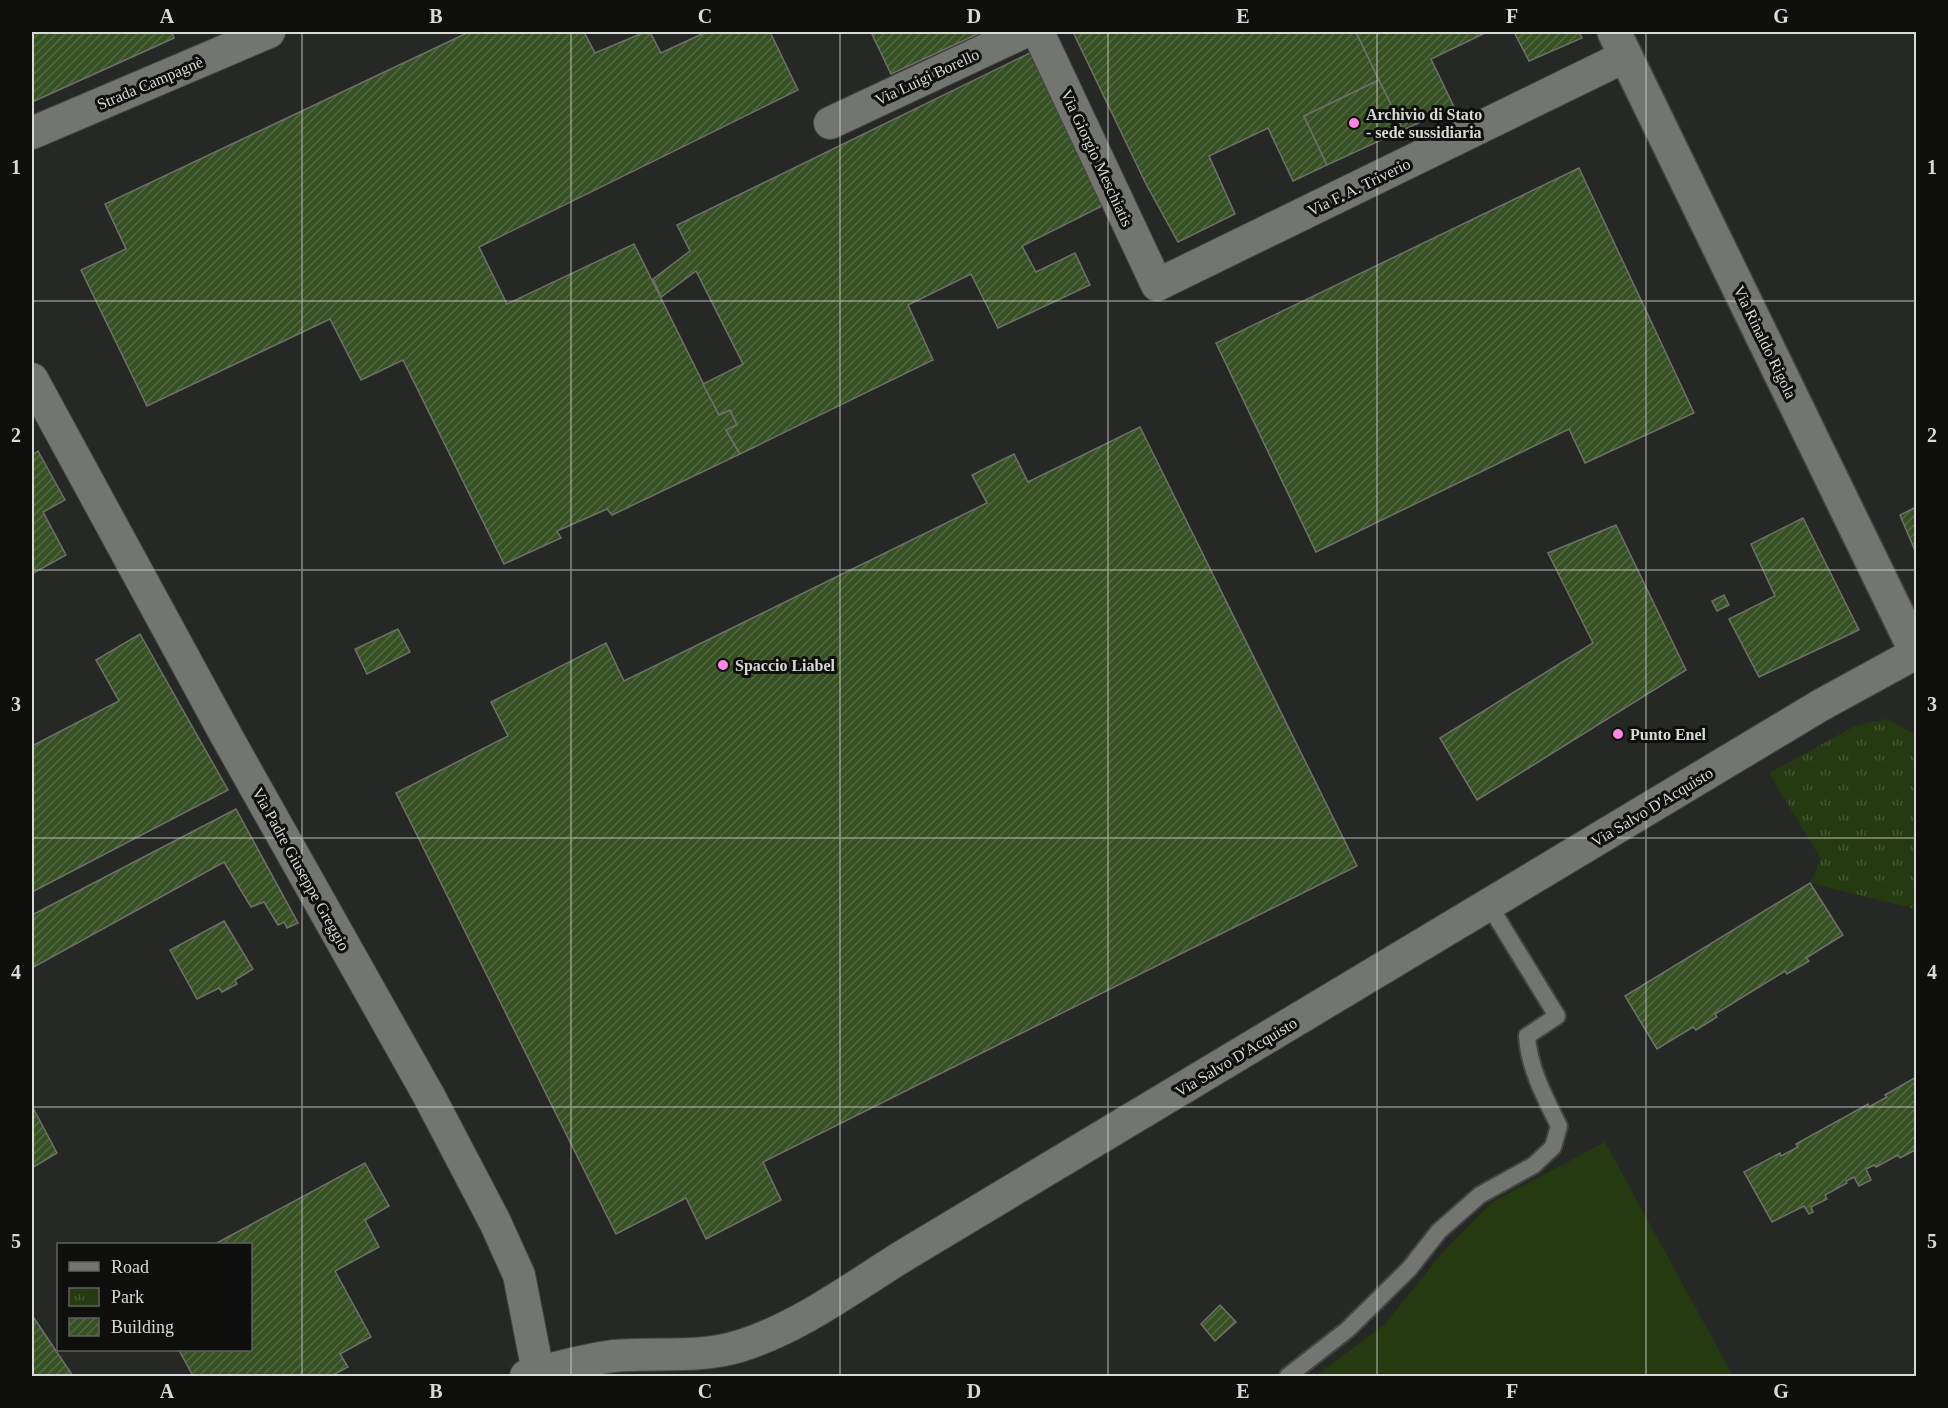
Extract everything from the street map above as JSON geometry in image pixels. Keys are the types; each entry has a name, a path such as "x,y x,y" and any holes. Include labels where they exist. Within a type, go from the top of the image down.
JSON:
{"street":[{"name":"Strada Campagnè","path":"32,134 269,32"},
{"name":"Via Luigi Borello","path":"830,123 1024,32"},
{"name":"Via Giorgio Meschiatis","path":"1038,32 1157,285"},
{"name":"Via F. A. Triverio","path":"1157,285 1620,44"},
{"name":"Via Rinaldo Rigola","path":"1620,44 1917,652"},
{"name":"Via Padre Giuseppe Greggio","path":"32,379 226,737 429,1096 495,1222 519,1275 532,1374"},
{"name":"Via Salvo D'Acquisto","path":"532,1374 613,1356 683,1356 716,1351 740,1346 795,1323 1821,705 1917,652"}],"lane":[{"path":"1288,1377 1347,1330 1409,1269 1439,1231 1480,1195 1534,1165 1553,1147 1559,1126 1528,1054 1527,1036 1557,1016 1489,905"}],"green space":[{"path":"1887,719 1916,735 1916,909 1810,883 1821,859 1769,773 1855,726"},
{"path":"1605,1142 1733,1376 1315,1376 1384,1325 1441,1254 1492,1202"}],"building":[{"path":"32,32 172,32 174,38 32,102"},
{"path":"469,32 584,32 595,53 650,32 661,53 706,32 770,32 798,90 479,247 507,304 634,244 719,415 730,410 737,425 726,430 740,454 612,515 607,509 557,531 561,538 504,564 403,360 361,380 330,319 147,406 81,270 126,249 105,204"},
{"path":"871,32 982,32 891,74"},
{"path":"1073,32 1356,32 1379,80 1304,116 1327,165 1293,181 1268,128 1209,156 1235,214 1178,242 1146,184"},
{"path":"1356,32 1487,32 1431,59 1454,107 1403,130"},
{"path":"1514,32 1579,32 1582,38 1529,61"},
{"path":"1036,50 1108,203 1022,246 1036,272 1075,253 1090,285 998,328 971,274 908,305 933,360 740,454 726,430 737,425 730,410 719,415 703,384 743,364 696,271 661,297 653,279 690,251 677,225"},
{"name":"Archivio di Stato - sede sussidiaria","path":"1379,80 1403,130 1327,165 1304,116"},
{"path":"1579,168 1694,413 1585,463 1569,429 1316,552 1216,343"},
{"path":"1140,427 1357,866 763,1162 781,1200 706,1239 686,1198 616,1234 396,793 508,736 491,702 606,643 624,681 987,503 972,475 1014,454 1028,482"},
{"path":"38,451 65,500 43,512 66,555 32,574 32,455"},
{"path":"1916,507 1916,553 1900,515"},
{"path":"1803,518 1859,630 1759,677 1729,619 1775,596 1751,544"},
{"path":"1616,525 1686,670 1477,800 1440,738 1593,643 1548,553"},
{"path":"1724,595 1729,605 1717,611 1712,601"},
{"path":"398,629 410,652 367,674 355,649"},
{"path":"140,634 228,790 32,892 32,746 119,701 96,660"},
{"path":"236,809 298,923 287,928 284,922 278,925 264,902 251,907 224,862 32,968 32,915"},
{"path":"1810,883 1843,935 1806,958 1809,961 1787,974 1785,971 1715,1014 1717,1017 1696,1030 1693,1027 1657,1049 1625,996"},
{"path":"224,921 253,969 235,980 237,984 222,992 219,988 197,999 170,950"},
{"path":"1916,1077 1915,1150 1900,1158 1898,1155 1876,1167 1874,1165 1866,1169 1871,1180 1859,1186 1854,1177 1846,1181 1847,1183 1825,1195 1827,1199 1811,1207 1813,1212 1809,1214 1804,1206 1772,1222 1744,1172 1780,1153 1781,1156 1798,1147 1796,1144 1868,1104 1869,1107 1887,1097 1885,1095"},
{"path":"32,1106 57,1153 32,1168"},
{"path":"365,1163 389,1206 365,1220 379,1247 335,1271 371,1337 340,1354 348,1367 331,1376 193,1376 180,1351 252,1351 252,1243 217,1243"},
{"path":"1220,1305 1236,1322 1215,1341 1201,1324"},
{"path":"32,1315 56,1351 73,1376 32,1376"}],"place":[{"name":"Archivio di Stato - sede sussidiaria","path":"1354,123"},
{"name":"Spaccio Liabel","path":"723,665"},
{"name":"Punto Enel","path":"1618,734"}]}
